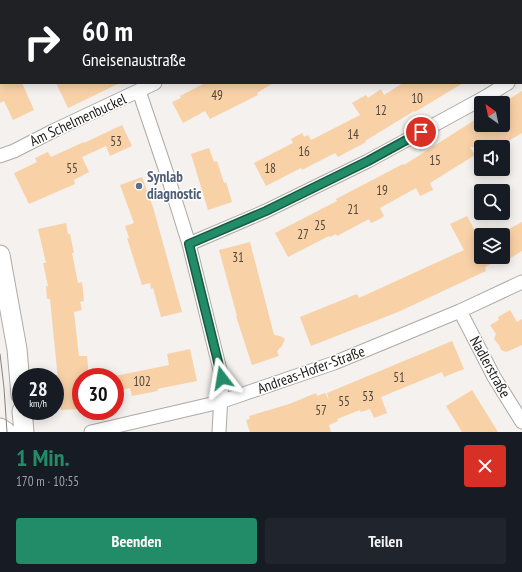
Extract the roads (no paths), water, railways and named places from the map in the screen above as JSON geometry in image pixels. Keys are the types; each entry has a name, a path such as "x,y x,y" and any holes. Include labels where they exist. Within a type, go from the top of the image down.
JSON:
{"main road":[{"path":"0,255 17,349 19,368"},
{"path":"23,420 24,432"},
{"path":"0,428 6,432"}],"street":[{"name":"Am Schelmenbuckel","path":"0,156 153,84"},
{"path":"189,244 266,211 368,161 506,84"},
{"path":"139,91 189,244 222,378 219,432"},
{"name":"Andreas-Hofer-Straße","path":"91,432 220,402 334,364 460,311 522,282"},
{"name":"Nadlerstraße","path":"460,311 494,377 522,422"}],"tram line":[{"path":"0,354 7,432"}],"place":[{"name":"Synlab diagnostic","path":"139,186"}]}
